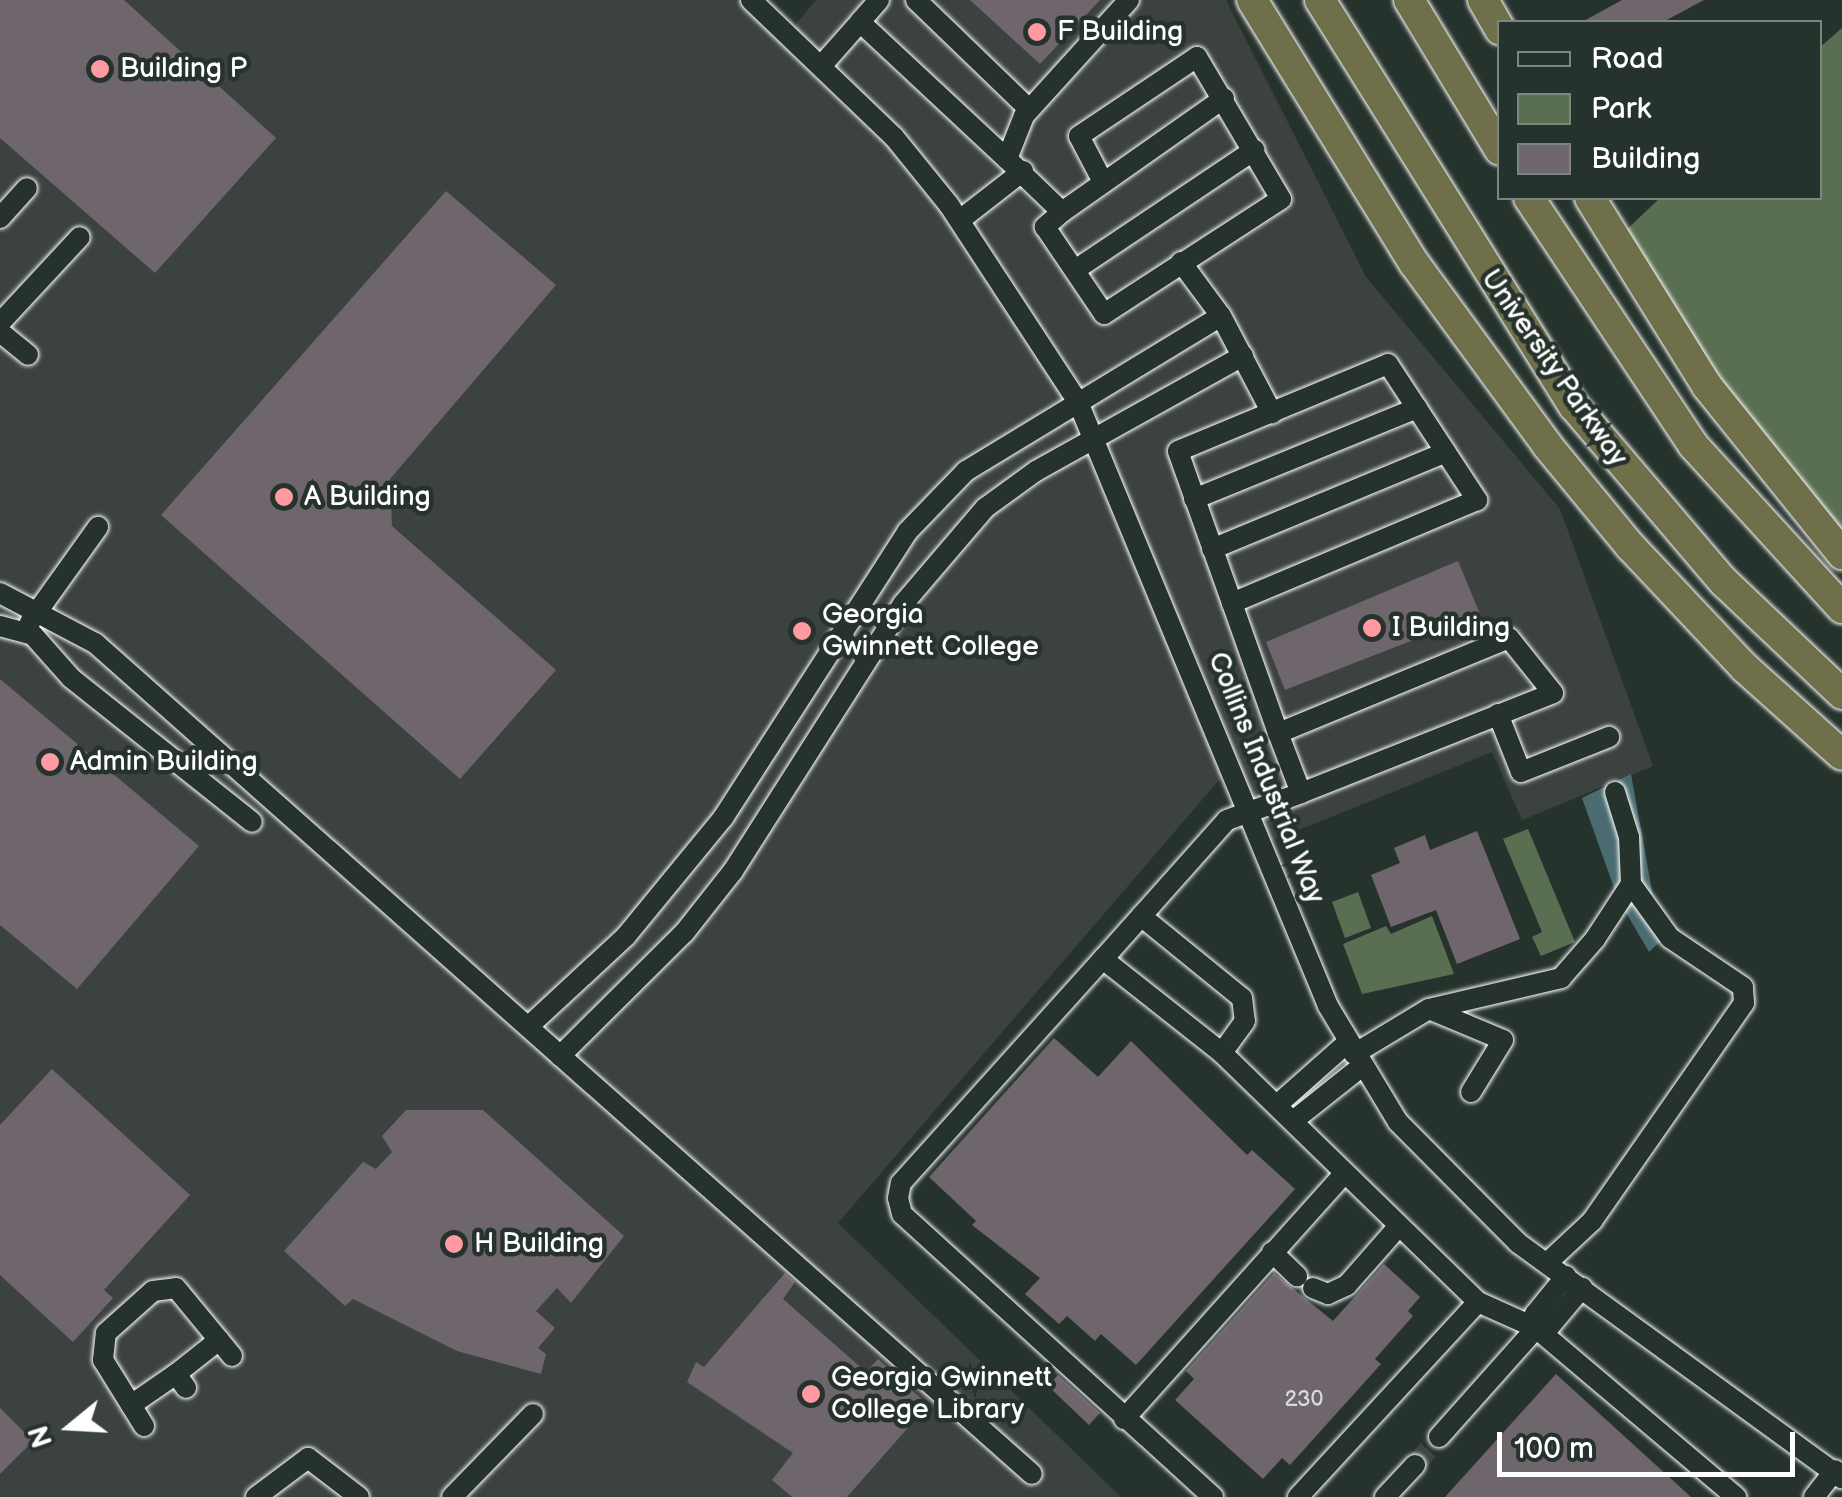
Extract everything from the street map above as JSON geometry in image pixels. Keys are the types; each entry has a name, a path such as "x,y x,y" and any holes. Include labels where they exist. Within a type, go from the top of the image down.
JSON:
{"highway":[{"path":"1252,0 1463,336 1630,546 1745,668 1842,755"},
{"name":"University Parkway","path":"1320,0 1524,332 1667,520 1724,582 1842,694"},
{"path":"1409,0 1497,145"},
{"path":"1485,0 1497,22"},
{"path":"1531,200 1692,445 1746,509 1842,608"},
{"path":"1591,200 1707,386 1770,472 1842,554"}],"street":[{"name":"Collins Industrial Way","path":"751,0 894,138 960,220 1078,402 1354,1054 1398,1122 1462,1191 1548,1263 1838,1474"},
{"path":"822,65 879,0"},
{"path":"916,0 1030,109"},
{"path":"960,220 1015,165 1030,109 1129,0"},
{"path":"860,22 1062,212"},
{"path":"1103,182 1078,136 1198,57 1224,98 1281,199 1104,314 1045,227 1224,98"},
{"path":"1075,270 1254,150"},
{"path":"0,218 27,188"},
{"path":"0,323 80,237"},
{"path":"1181,262 1222,316 1272,413"},
{"path":"530,1025 626,936 723,818 907,532 966,471 1222,316"},
{"path":"0,332 28,355"},
{"path":"560,1056 684,933 733,872 936,559 985,508 1096,437 1244,356"},
{"path":"1232,602 1477,500 1388,364 1178,451 1278,734 1302,793"},
{"path":"1194,499 1417,408"},
{"path":"1212,549 1446,452"},
{"path":"25,633 36,611 98,527"},
{"path":"0,594 96,643 1032,1474"},
{"path":"0,626 25,633 181,770 252,822"},
{"path":"1214,1497 902,1214 898,1198 902,1183 1227,820 1553,692 1509,638 1278,734"},
{"path":"1498,714 1521,772 1609,738"},
{"path":"1548,1263 1592,1221 1744,1003 1743,988 1670,938 1631,884 1629,837 1615,792"},
{"path":"1277,1105 1429,1009 1561,978 1631,884"},
{"path":"1140,916 1242,998 1245,1021 1222,1054"},
{"path":"1103,959 1222,1054 1277,1105 1342,1176 1478,1302 1536,1328 1736,1497"},
{"path":"1429,1009 1504,1040 1471,1092"},
{"path":"1292,1121 1354,1054"},
{"path":"1124,1418 1342,1176"},
{"path":"1272,1252 1305,1282 1328,1294 1348,1285 1398,1227"},
{"path":"1439,1438 1536,1328 1536,1314 1574,1282"},
{"path":"130,1404 181,1381 225,1348 176,1288 153,1290 106,1333 103,1360 130,1404 144,1426"},
{"path":"1298,1497 1478,1302"},
{"path":"452,1497 533,1414"},
{"path":"256,1497 308,1458 359,1497"},
{"path":"1385,1497 1415,1465"},
{"path":"1814,1497 1838,1474"}],"shaded area":[{"name":"Georgia Gwinnett College","path":"0,0 749,0 788,34 816,0 1226,0 1366,277 1560,509 1653,766 1522,820 1492,752 1264,844 1226,772 838,1223 1121,1497 0,1497"}],"green space":[{"path":"1842,28 1842,543 1822,525 1622,234 1658,200 1822,200 1822,45"},
{"path":"1528,829 1575,942 1541,956 1532,937 1542,932 1503,839"},
{"path":"1358,892 1371,928 1345,938 1332,902"},
{"path":"1432,916 1454,974 1362,994 1343,944 1386,926 1391,934"}],"water":[{"path":"1631,774 1661,941 1649,952 1618,899 1582,798"}],"building":[{"name":"Building P","path":"0,0 124,0 276,138 155,273 0,138"},
{"name":"F Building","path":"970,0 1100,0 1040,64"},
{"path":"1622,0 1704,0 1667,20 1586,20"},
{"name":"A Building","path":"446,191 556,285 390,479 392,526 556,670 460,779 161,515"},
{"name":"I Building","path":"1458,561 1480,614 1285,690 1266,642"},
{"name":"Admin Building","path":"0,679 199,846 77,989 0,925"},
{"path":"1477,831 1520,939 1457,964 1436,910 1391,927 1371,875 1400,863 1394,848 1425,835 1430,850"},
{"path":"1054,1038 1098,1077 1131,1041 1247,1155 1252,1150 1295,1189 1136,1365 1101,1334 1095,1341 1067,1316 1059,1324 1025,1294 1040,1278 972,1225 976,1221 929,1177"},
{"path":"52,1069 190,1195 104,1290 113,1298 73,1342 0,1275 0,1125"},
{"name":"H Building","path":"406,1110 483,1110 624,1236 571,1303 557,1288 536,1311 555,1328 538,1348 546,1354 541,1374 457,1351 353,1299 345,1306 284,1251 363,1162 376,1169 392,1152 382,1136"},
{"path":"1384,1264 1420,1297 1408,1311 1413,1316 1375,1359 1381,1364 1290,1465 1282,1458 1263,1479 1175,1400 1194,1379 1186,1371 1274,1273 1333,1321"},
{"name":"Georgia Gwinnett College Library","path":"785,1273 795,1282 783,1299 866,1372 878,1359 928,1405 847,1497 792,1497 772,1480 793,1453 687,1382 696,1362 704,1367"},
{"path":"1556,1374 1691,1497 1445,1497"},
{"path":"1058,1375 1100,1413 1089,1425 1048,1386"},
{"path":"0,1408 33,1441 0,1474"}],"tunnel":[{"path":"1415,1465 1439,1437"}],"place":[{"name":"F Building","path":"1037,32"},
{"name":"Building P","path":"100,69"},
{"name":"A Building","path":"284,497"},
{"name":"I Building","path":"1372,628"},
{"name":"Georgia Gwinnett College","path":"802,631"},
{"name":"Admin Building","path":"50,762"},
{"name":"H Building","path":"454,1244"},
{"name":"Georgia Gwinnett College Library","path":"811,1394"}]}
